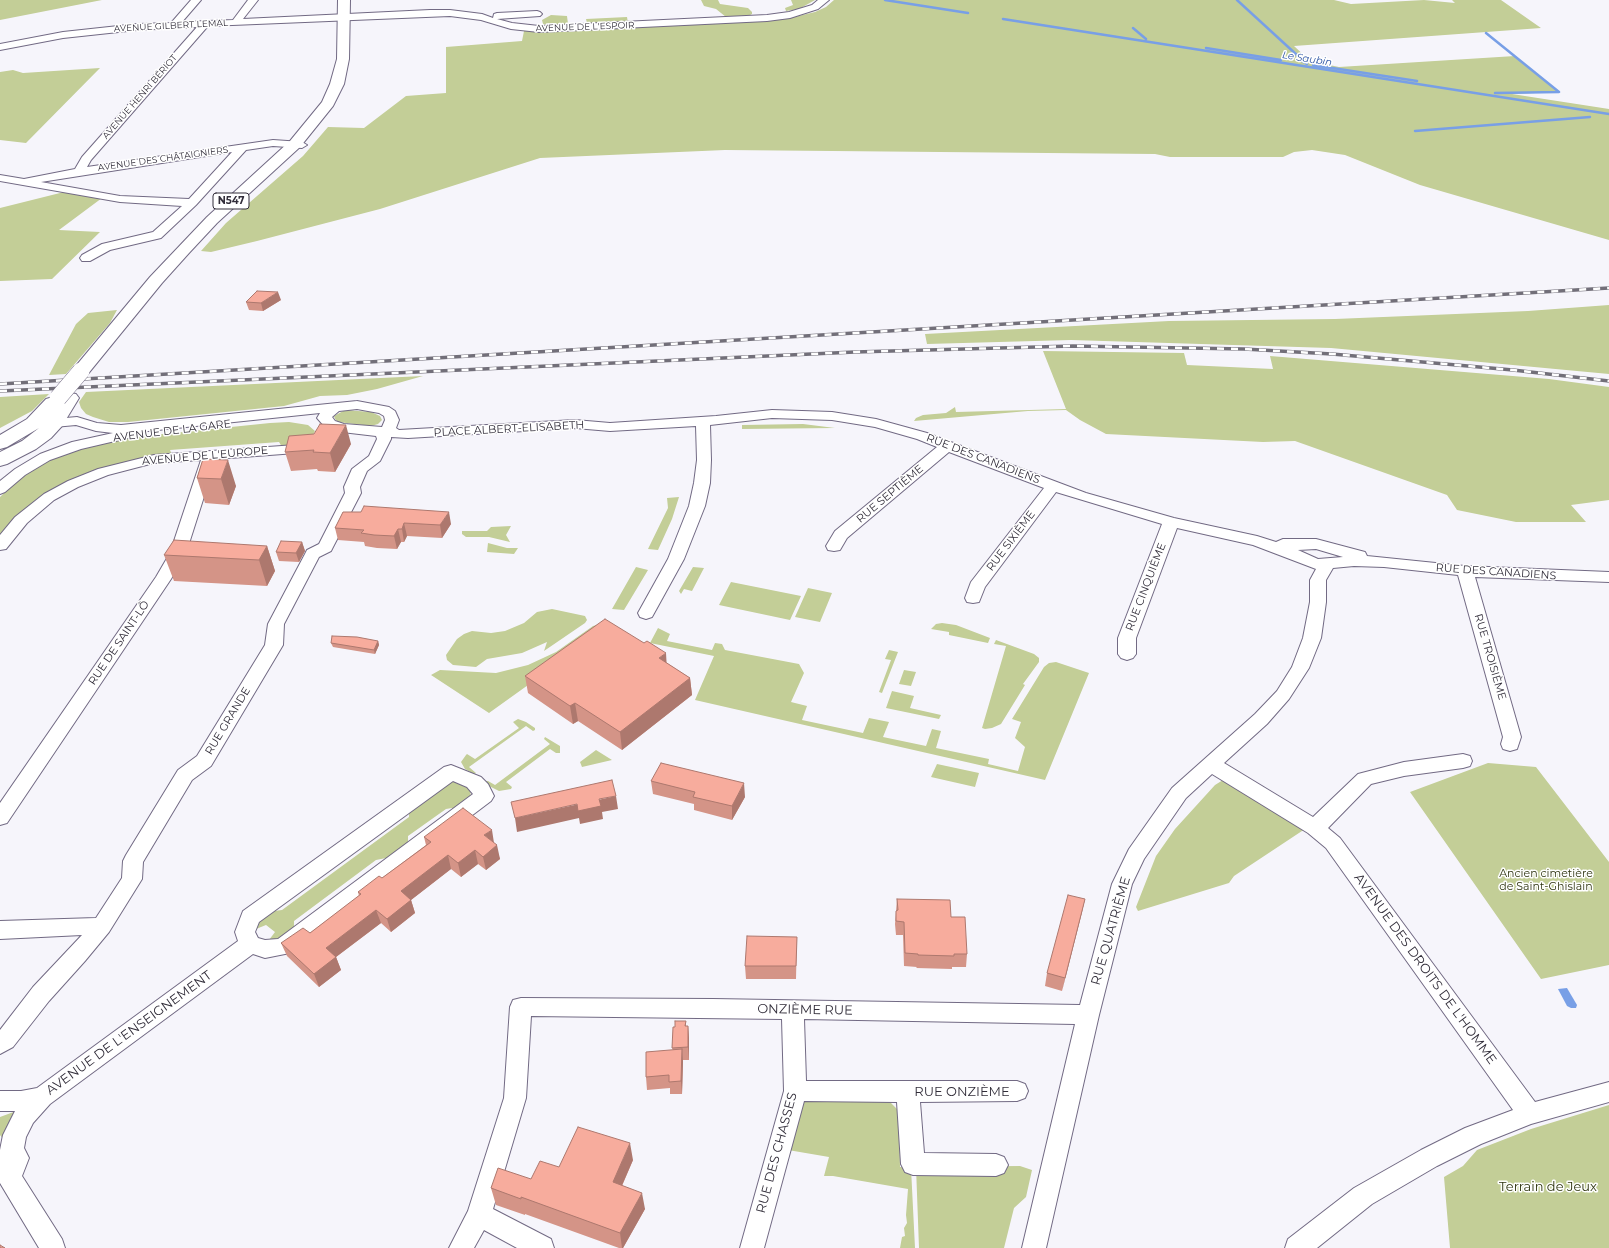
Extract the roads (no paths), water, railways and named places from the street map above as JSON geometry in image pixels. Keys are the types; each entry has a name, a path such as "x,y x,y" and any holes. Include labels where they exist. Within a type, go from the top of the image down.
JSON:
{"main road":[{"name":"N547","path":"0,475 56,422 65,400 85,371 161,280 208,230 298,144 328,103 337,84 343,58 349,3 346,1"},
{"name":"N547","path":"0,443 26,428 65,400"}],"street":[{"path":"174,25 196,0"},
{"path":"236,22 253,0"},
{"name":"AVENUE DE L'ESPOIR","path":"348,17 446,13 482,17 510,26 539,29 715,21 790,15 815,7 824,0"},
{"path":"482,17 537,11 537,25"},
{"name":"AVENUE GILBERT LEMAL","path":"0,47 104,29 348,17"},
{"name":"AVENUE HENRI BÉRIOT","path":"79,172 86,159 205,24"},
{"name":"AVENUE DES CHÂTAIGNIERS","path":"25,182 40,178 273,143 298,144"},
{"path":"86,258 106,247 157,235 192,204 242,148"},
{"path":"0,178 120,199 192,204"},
{"path":"65,400 81,423 84,431 78,438"},
{"name":"AVENUE DE LA GARE","path":"0,475 35,454 78,438 121,429 335,407 367,406 384,410 390,414 392,420 385,431"},
{"path":"326,430 324,418 328,412 335,407"},
{"name":"RUE DES CANADIENS","path":"703,421 772,414 832,416 876,423 948,445 1053,486 1111,505 1171,522 1257,541 1306,554 1316,544 1326,564 1384,562 1465,571 1608,578"},
{"name":"AVENUE DE LA GARE","path":"0,475 20,472 45,457 67,448 128,434 284,418 326,430"},
{"path":"646,613 676,559 686,537 696,506 702,483 704,460 703,421"},
{"name":"PLACE ALBERT-ELISABETH","path":"326,430 385,431 397,434 408,434 575,424 604,427 703,421"},
{"name":"AVENUE DE LA GARE","path":"26,428 56,422 81,423 102,428 121,429"},
{"name":"AVENUE DE L'EUROPE","path":"0,545 22,520 37,506 56,493 82,479 140,462 300,448 309,445 326,430"},
{"name":"RUE GRANDE","path":"0,1044 41,994 78,955 102,926 132,879 133,861 153,828 186,775 204,761 274,645 276,624 313,554 325,547 353,493 352,487 360,469 375,458 384,439 385,431"},
{"name":"RUE SEPTIÈME","path":"834,546 841,535 948,445"},
{"name":"RUE DE SAINT-LÔ","path":"0,818 163,579 178,553 210,455"},
{"name":"RUE SIXIÈME","path":"973,598 977,586 1053,486"},
{"name":"RUE CINQUIÈME","path":"1127,654 1127,638 1171,522"},
{"name":"RUE QUATRIÈME","path":"1034,1248 1088,1015 1122,884 1136,855 1179,793 1265,716 1283,695 1300,668 1312,638 1326,564 1306,554"},
{"name":"RUE TROISIÈME","path":"1465,571 1512,737 1510,744"},
{"path":"1315,828 1365,779 1404,768 1463,761"},
{"name":"AVENUE DES DROITS DE L'HOMME","path":"1212,764 1315,828 1333,843 1530,1114"},
{"path":"451,772 474,782 481,788 484,796 283,947 265,949 250,944 245,932 250,918 451,772"},
{"path":"0,930 102,926"},
{"name":"AVENUE DE L'ENSEIGNEMENT","path":"0,1101 21,1101 42,1097 250,944"},
{"name":"ONZIÈME RUE","path":"479,1215 515,1098 522,1007 968,1012 1088,1015"},
{"name":"RUE DES CHASSES","path":"752,1248 795,1091 793,1010"},
{"name":"RUE ONZIÈME","path":"795,1091 1017,1091"},
{"name":"RUE ONZIÈME","path":"908,1092 913,1164 996,1165"},
{"path":"1297,1248 1363,1196 1396,1176 1473,1136 1530,1114 1609,1092"},
{"path":"42,1097 25,1116 14,1135 12,1150 17,1158 4,1168 53,1248"},
{"path":"460,1248 479,1215 542,1248"}],"water":[{"path":"1567,988 1577,1005 1576,1008 1567,1006 1558,989"}],"waterway":[{"name":"Le Saubin","path":"885,0 968,13"},
{"path":"1237,0 1298,56 1298,59 1307,64"},
{"name":"Le Saubin","path":"1003,19 1609,114"},
{"path":"1133,28 1146,39"},
{"path":"1486,33 1559,92 1495,93"},
{"name":"Le Saubin","path":"1206,48 1281,60"},
{"name":"Le Saubin","path":"1313,65 1417,81"},
{"path":"1415,131 1590,117"}],"railway":[{"path":"0,384 1609,288"},
{"path":"0,391 855,352 1073,346 1244,349 1332,354 1513,370 1609,381"}],"park label":[{"name":"Ancien cimetière de Saint-Ghislain","path":"1546,880"},
{"name":"Terrain de Jeux","path":"1548,1187"}]}
